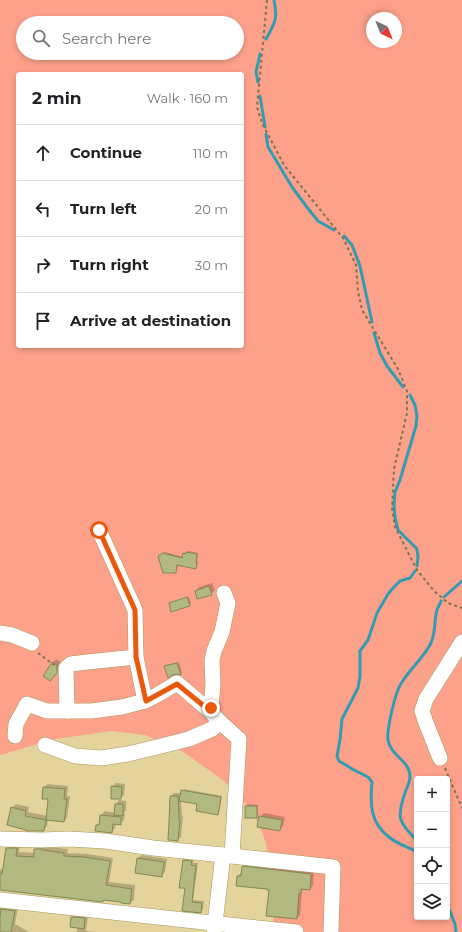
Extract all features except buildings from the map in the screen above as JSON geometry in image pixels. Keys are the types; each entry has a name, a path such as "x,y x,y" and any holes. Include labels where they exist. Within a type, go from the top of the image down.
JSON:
{"street":[{"path":"99,530 135,610 136,657 146,701"},
{"path":"210,711 213,684 212,661 214,651 222,632 228,603 224,593"},
{"path":"0,633 12,635 28,641"},
{"path":"440,758 422,711 426,699 462,642"},
{"path":"67,711 66,668 71,664 136,657"},
{"path":"15,736 16,724 27,704 48,711 91,711 122,707 146,701 177,684 210,711 238,739 228,856 215,928"},
{"path":"45,745 75,756 101,758 157,748 188,739 212,729 220,722"},
{"path":"0,839 69,839 105,841 153,848 333,867 331,932"},
{"path":"0,900 215,928 296,932"}],"path":[{"path":"267,0 257,107 262,123 284,165 343,238 356,265 358,291 362,310 398,369 407,391 408,413 394,469 392,508 395,527 417,570 434,591 448,603 462,608"},
{"path":"28,641 31,649 46,658 66,676"},
{"path":"440,758 462,808"}],"shaded area":[{"path":"0,0 462,0 462,932 274,932 270,860 263,834 253,813 224,781 182,751 145,735 111,731 56,739 0,755"}],"waterway":[{"path":"266,39 275,21 276,12 274,0"},
{"path":"258,82 256,72 260,54"},
{"path":"260,96 265,127"},
{"path":"266,134 268,147 292,187 318,221 334,230"},
{"path":"344,236 352,245 360,266 372,322"},
{"path":"374,333 380,353 387,366 403,387"},
{"path":"410,395 415,405 417,416 416,426 395,492 394,505 398,530 417,549 417,566"},
{"path":"414,851 395,842 378,825 371,805 372,782 368,777 339,761 337,756 342,719 358,688 360,676 360,651 368,640 377,613 388,594 400,581 410,578 415,571"},
{"path":"444,597 462,581"},
{"path":"414,838 403,824 400,814 402,802 410,780 409,771 404,762 392,750 388,740 388,732 393,705 398,690 431,643 434,635 437,609 441,601"},
{"path":"450,912 455,924 456,932"}],"route":[{"path":"99,530 135,610 136,657 146,701 177,684 210,711 211,708"}]}
